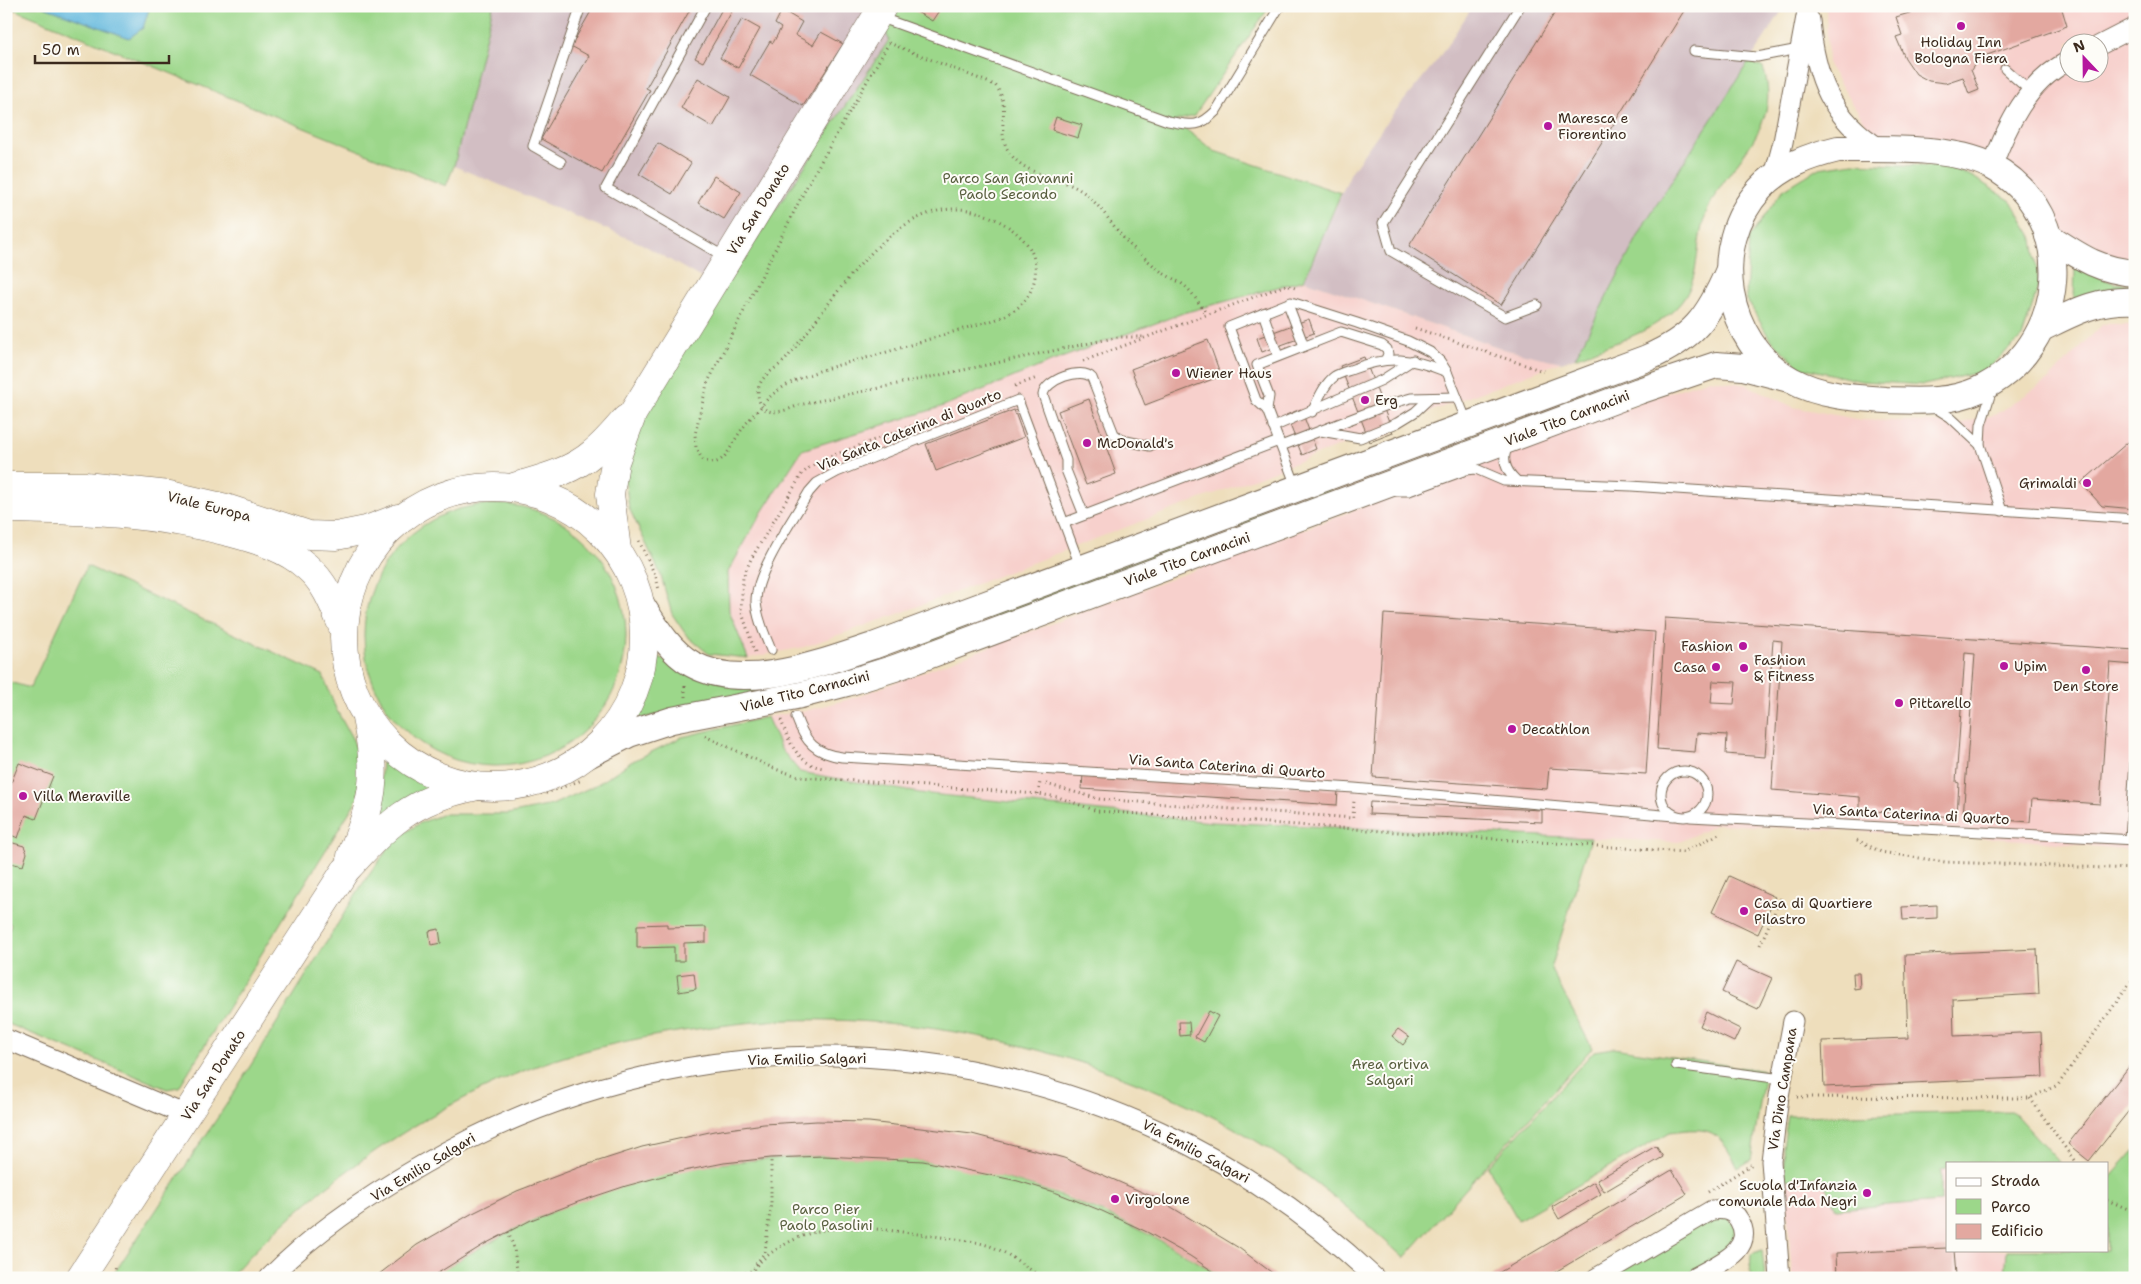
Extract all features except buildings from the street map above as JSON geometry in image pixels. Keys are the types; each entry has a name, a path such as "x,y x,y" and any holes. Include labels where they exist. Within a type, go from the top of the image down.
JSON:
{"main road":[{"name":"Via San Donato","path":"617,550 610,494 615,462 633,413 728,258 879,24"},
{"path":"1838,150 1952,153 1973,158 1992,167 2011,179 2038,210 2048,236 2054,285 2042,328 2025,354 1995,381 1969,394 1926,402 1843,398 1808,388 1789,379 1771,365 1746,338 1730,298 1728,272 1735,234 1742,215 1760,189 1774,176 1793,164 1813,155 1838,150"},
{"path":"2048,236 2094,265 2114,271 2135,273"},
{"name":"Viale Tito Carnacini","path":"641,604 672,648 693,664 717,673 740,676 776,673 840,657 1666,350 1686,337 1704,319 1716,300 1728,272"},
{"path":"2042,328 2096,304 2115,300 2135,301"},
{"name":"Viale Tito Carnacini","path":"582,758 629,734 672,720 801,695 895,668 1639,390 1716,366 1743,367 1789,379"},
{"name":"Via San Donato","path":"512,488 551,476 593,453 633,413"},
{"name":"Viale Europa","path":"6,486 85,486 169,495 226,508 309,535 336,536 366,530 406,514"},
{"path":"484,487 512,488 540,494 584,516 617,550 633,580 641,604 644,634 642,664 633,692 619,719 603,740 582,758 559,772 532,782 507,786 480,786 449,780 423,770 400,755 379,734 365,714 351,685 344,657 343,628 349,595 360,567 381,537 406,514 428,502 457,491 484,487"},
{"name":"Viale Europa","path":"6,509 113,512 156,517 256,540 285,551 309,568 321,582 343,628"},
{"name":"Via San Donato","path":"345,871 364,824 371,798 374,772 365,714"},
{"name":"Via San Donato","path":"80,1278 345,871 381,831 403,813 428,800 480,786"}],"street":[{"path":"1774,176 1783,142 1808,6"},
{"path":"1808,6 1816,62 1835,108 1852,128 1882,150"},
{"path":"2108,41 2135,27"},
{"path":"1992,167 2002,140 2020,107 2038,84 2058,69"},
{"name":"Via Dino Campana","path":"1780,1278 1771,1161 1793,1021"},
{"path":"6,1039 186,1115"},
{"name":"Via Emilio Salgari","path":"269,1278 283,1264 326,1230 398,1179 482,1132 538,1108 588,1091 686,1067 737,1060 828,1056 914,1062 1004,1076 1120,1113 1188,1143 1256,1182 1321,1231 1375,1278"},
{"path":"1596,1278 1704,1214 1712,1210 1726,1209 1737,1216 1743,1228 1744,1241 1735,1254 1694,1278"}],"lane":[{"path":"561,162 533,146 582,6"},
{"path":"706,6 606,188 728,258"},
{"path":"879,24 1168,121 1191,125 1205,122 1216,111 1280,6"},
{"path":"1520,6 1383,223 1391,251 1505,318 1537,305"},
{"path":"1694,51 1757,57 1799,49"},
{"path":"2005,69 2032,92"},
{"path":"1267,410 1256,400 1229,327 1291,302 1408,341 1430,352 1440,361 1447,372 1468,425"},
{"path":"1288,304 1304,346"},
{"path":"1263,314 1278,356"},
{"path":"1297,488 1267,410 1269,396 1257,365 1341,332 1382,345 1387,349 1386,359"},
{"path":"1312,412 1321,393 1336,376 1372,361 1386,359 1413,360 1447,372"},
{"path":"1273,427 1312,412 1343,396 1382,380 1413,360"},
{"path":"1084,515 1066,470 1066,460 1043,395 1044,388 1078,372 1089,374 1114,434 1122,440 1150,446"},
{"path":"1995,381 1981,425 1980,444 2002,511"},
{"path":"1064,522 1320,431 1390,404 1411,398 1457,398"},
{"path":"1320,431 1360,438 1397,423 1415,412 1430,398"},
{"name":"Via Santa Caterina di Quarto","path":"771,650 757,612 756,601 759,580 809,492 826,476 1018,400 1081,568"},
{"path":"1926,402 1950,417 1980,444"},
{"path":"1512,438 1504,452 1505,466 1509,474 1516,480"},
{"path":"1374,490 1409,491 1476,469 1504,481 1650,487 2135,519"},
{"name":"Via Santa Caterina di Quarto","path":"796,717 810,744 819,751 829,755 1354,788 1674,816"},
{"path":"2132,839 2135,760"},
{"path":"1682,771 1689,772 1702,779 1707,792 1706,800 1703,808 1690,817 1674,816 1663,804 1661,789 1669,777 1682,771"},
{"name":"Via Santa Caterina di Quarto","path":"1690,817 2132,839"},
{"path":"1676,1065 1781,1088"}],"path":[{"path":"1146,337 1118,337 799,405 781,412 774,413 762,404 758,393 761,381 785,360 847,280 868,256 910,221 926,213 947,208 964,209 991,217 1007,226 1027,245 1034,260 1036,273 1026,301 1001,318 845,363 804,378 775,392 762,404 740,432 728,454 721,461 715,463 702,459 696,448 695,434 707,384 808,184 879,24 995,85 1002,93 1005,106 1002,136 1006,148 1012,156 1033,172 1082,191 1091,199 1116,231 1148,262 1188,288 1207,314"},
{"path":"1286,285 1304,291"},
{"path":"1414,328 1580,383"},
{"path":"704,736 775,769 802,777 1038,794 1058,797 1097,811 1683,852 1719,832 1728,833"},
{"path":"1040,782 1099,799 1353,818 1354,788"},
{"path":"1855,839 1881,852 1945,862 2135,869"},
{"path":"1760,945 1780,898"},
{"path":"1781,1088 2030,1098 2058,1084 2135,976"},
{"path":"2030,1098 2075,1162"},
{"path":"1704,1214 1696,1199 1754,1164 1755,1154"},
{"path":"751,1278 752,1270 765,1252 771,1203 771,1158"},
{"path":"2108,1200 2135,1212"},
{"path":"731,1278 752,1270 769,1254 802,1237 822,1230 840,1228 882,1230 973,1242 991,1247 1007,1255 1042,1278"},
{"path":"508,1232 514,1248 518,1278"}],"shaded area":[{"path":"493,6 889,6 881,20 889,39 722,290 642,244 454,166"},
{"path":"1473,6 1785,6 1646,221 1575,358 1561,362 1507,350 1304,280 1351,172 1388,120 1438,59"},
{"path":"1826,6 2135,6 2135,273 2094,265 2011,179 1882,149 1828,65"},
{"path":"1304,280 1507,350 1561,362 895,615 804,647 748,658 729,611 728,572 762,512 802,450 941,407 1053,361 1183,313"},
{"path":"2103,324 2135,324 2135,850 2021,840 1718,824 1679,842 1212,822 920,793 800,772 781,749 767,717 809,710 853,698 1656,397 1710,379 1747,385 1793,407 1861,420 1963,423 1997,414 2048,380"},
{"name":"Scuola d'Infanzia comunale Ada Negri","path":"2013,1112 2059,1162 1946,1162 1946,1252 2108,1251 2135,1278 1792,1278 1783,1147 1788,1116"}],"green space":[{"path":"6,6 493,6 454,166 446,186"},
{"name":"Parco San Giovanni Paolo Secondo","path":"889,6 1270,6 1194,116 1175,121 1214,151 1341,193 1304,280 1183,313 1053,361 941,407 802,450 762,512 728,572 729,611 748,658 709,654 687,636 672,614 660,573 629,508 626,486 622,479 626,452 671,367 889,40 881,20"},
{"path":"1749,61 1763,68 1768,90 1766,110 1760,128 1750,146 1715,196 1706,214 1691,286 1685,297 1667,316 1655,324 1629,337 1575,358 1646,221"},
{"path":"1853,163 1948,167 1973,177 2011,201 2033,238 2039,285 2022,337 1985,371 1924,385 1861,381 1800,367 1770,339 1746,298 1749,238 1783,190 1819,168"},
{"path":"2075,268 2114,283 2135,285 2135,293 2074,300"},
{"path":"1328,487 1331,494 878,660 825,677 638,719 655,677 659,657 681,671 762,683"},
{"path":"495,504 521,507 545,514 568,526 588,542 604,562 616,585 623,609 626,635 623,661 616,685 604,708 588,728 568,744 545,756 521,763 495,766 469,763 445,756 422,744 402,728 386,708 374,685 367,661 364,635 367,609 374,585 386,562 402,542 422,526 445,514 469,507"},
{"path":"87,566 323,675 336,709 353,740 361,763 358,798 179,1087 167,1089 6,1023 6,937 11,924 6,922 6,681 30,688"},
{"name":"Area ortiva Salgari","path":"767,717 781,749 800,772 920,793 1212,822 1591,838 1551,969 1592,1048 1404,1258 1327,1191 1265,1146 1190,1106 1136,1082 1080,1062 1023,1046 965,1034 906,1025 788,1020 722,1026 639,1039 574,1054 511,1076 433,1115 359,1162 291,1217 229,1278 111,1278 230,1099 361,886 395,839 420,823 444,814 508,814 552,805 596,785 631,762 682,737"},
{"path":"383,755 405,774 435,785 376,820"},
{"path":"1613,1048 1765,1071 1751,1160 1738,1168 1719,1138 1705,1131 1684,1130 1670,1132 1518,1220 1488,1167 1594,1051"},
{"path":"2013,1112 2059,1162 1946,1162 1946,1169 1941,1170 1941,1201 1836,1209 1821,1176 1785,1180 1783,1147 1788,1116"},
{"path":"2135,1150 2135,1278 2005,1278 2007,1252 2108,1252 2108,1180"},
{"name":"Parco Pier Paolo Pasolini","path":"824,1156 911,1159 963,1168 1041,1189 1117,1219 1188,1256 1223,1278 430,1278 527,1223 591,1196 624,1185 658,1176 726,1163"},
{"path":"1714,1215 1726,1215 1737,1228 1730,1251 1683,1278 1606,1278"},
{"path":"1762,1250 1765,1278 1750,1278 1751,1254"}],"water":[{"path":"41,6 150,6 143,28 129,38"}],"place":[{"name":"Holiday Inn Bologna Fiera","path":"1961,26"},
{"name":"Maresca e Fiorentino","path":"1548,126"},
{"name":"Wiener Haus","path":"1176,373"},
{"name":"Erg","path":"1365,400"},
{"name":"McDonald's","path":"1087,443"},
{"name":"Grimaldi","path":"2087,483"},
{"name":"Fashion","path":"1743,646"},
{"name":"Upim","path":"2004,666"},
{"name":"Casa","path":"1716,667"},
{"name":"Fashion & Fitness","path":"1744,668"},
{"name":"Den Store","path":"2086,670"},
{"name":"Pittarello","path":"1899,703"},
{"name":"Decathlon","path":"1512,729"},
{"name":"Villa Meraville","path":"23,796"},
{"name":"Casa di Quartiere Pilastro","path":"1744,911"},
{"name":"Scuola d'Infanzia comunale Ada Negri","path":"1867,1193"},
{"name":"Virgolone","path":"1115,1199"}]}
